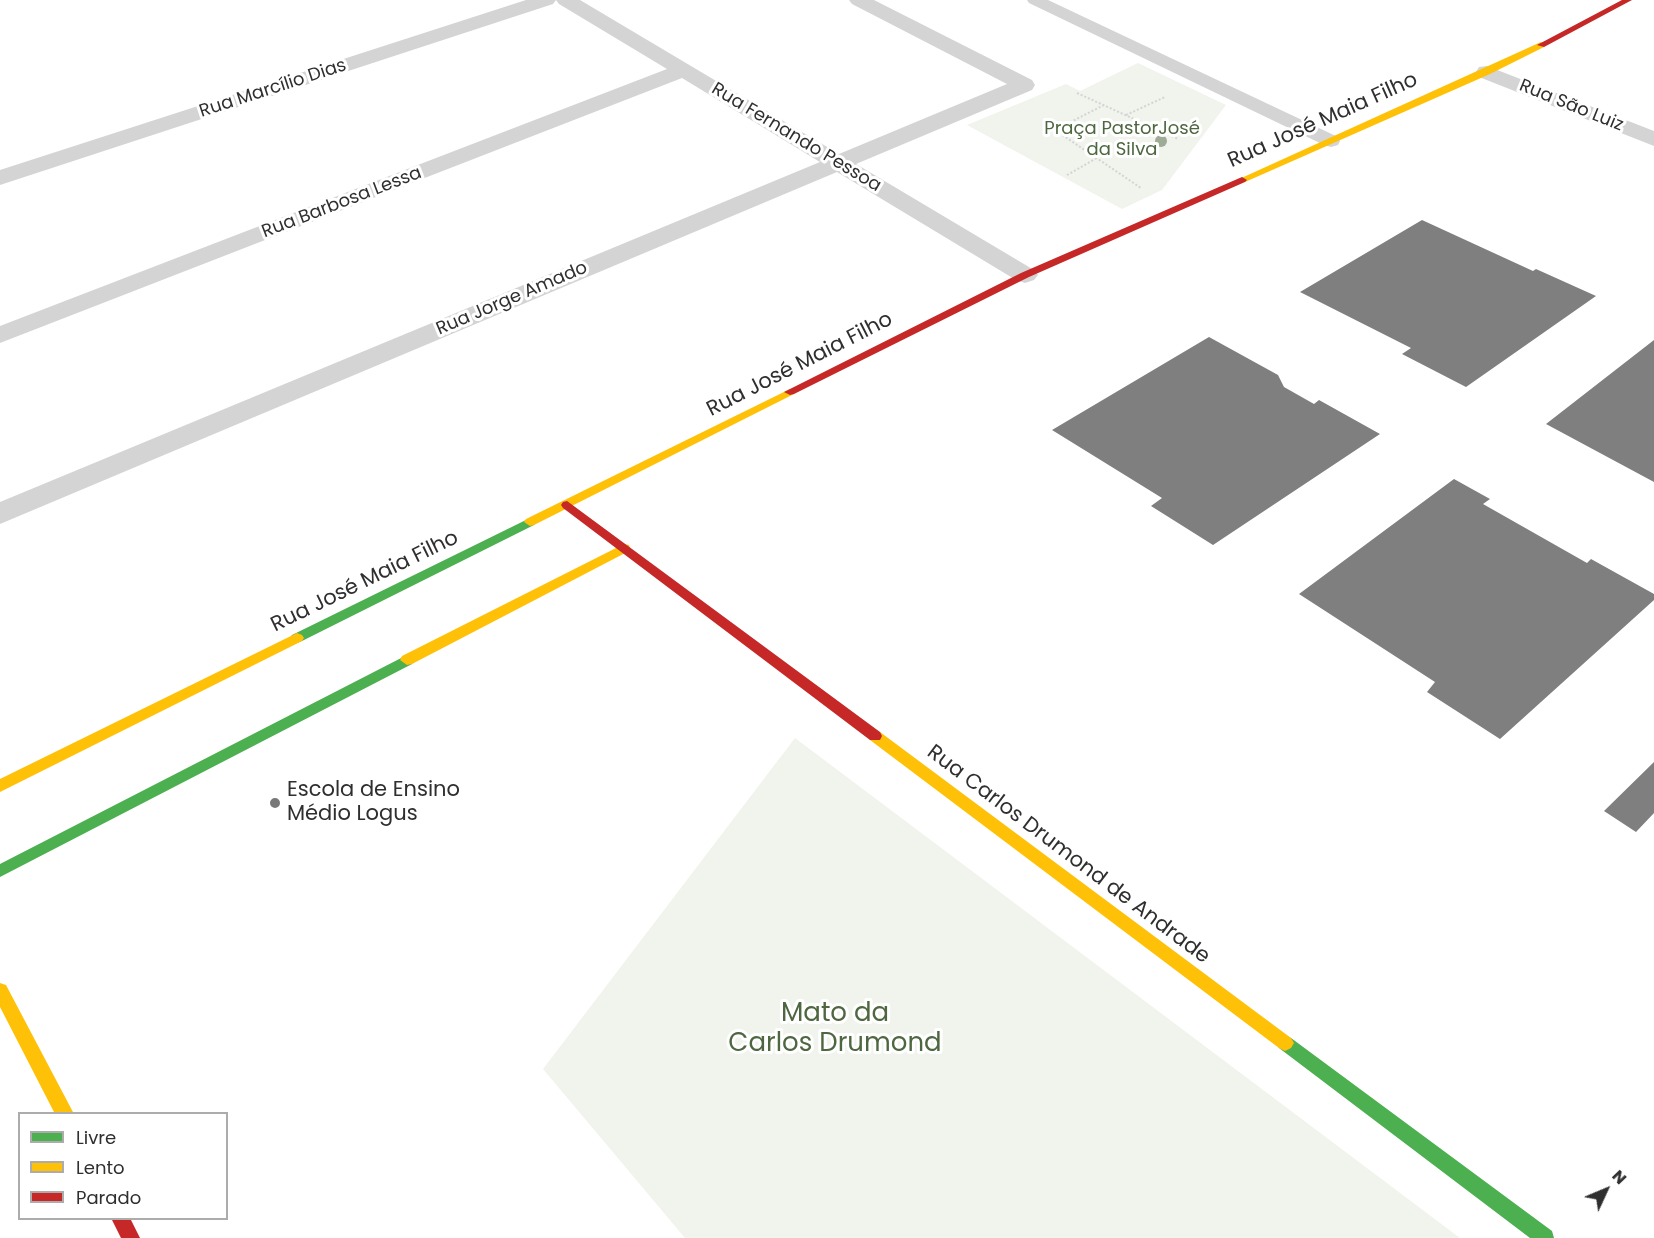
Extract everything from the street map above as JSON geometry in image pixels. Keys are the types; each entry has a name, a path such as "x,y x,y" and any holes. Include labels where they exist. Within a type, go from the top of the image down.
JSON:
{"street":[{"name":"Rua Marcílio Dias","path":"0,178 546,0"},
{"name":"Rua Fernando Pessoa","path":"566,0 1025,275"},
{"name":"Rua Jorge Amado","path":"0,514 1024,85 859,0"},
{"name":"Rua José Maia Filho","path":"0,786 1025,275 1487,72 1628,0"},
{"name":"Rua Barbosa Lessa","path":"0,335 684,70"},
{"name":"Rua São Luiz","path":"1487,72 1654,139"},
{"name":"Rua Carlos Drumond de Andrade","path":"567,505 1545,1238"},
{"path":"0,871 624,548"},
{"path":"0,990 64,1112"},
{"path":"121,1220 131,1238"}],"lane":[{"path":"1035,0 1331,141"}],"path":[{"path":"1077,93 1178,139"},
{"path":"1126,115 1168,95"},
{"path":"1104,105 1055,130 1174,210"},
{"path":"1067,175 1097,158"}],"green space":[{"name":"Praça PastorJosé da Silva","path":"1138,63 1226,105 1162,190 1122,209 967,125 1066,84 1080,91"},
{"name":"Mato da Carlos Drumond","path":"795,738 1460,1238 685,1238 543,1069"}],"building":[{"path":"1422,220 1533,271 1536,269 1596,296 1466,387 1402,354 1411,348 1300,292"},
{"path":"1209,337 1278,375 1284,387 1314,404 1319,400 1380,434 1213,545 1151,506 1162,498 1052,430"},
{"path":"1654,340 1654,482 1546,424"},
{"path":"1454,479 1490,499 1483,504 1587,563 1591,559 1654,594 1654,600 1500,739 1427,692 1435,682 1299,594"},
{"path":"1654,762 1654,813 1636,832 1604,811"}],"traffic: fast":[{"path":"297,638 530,522"},
{"path":"0,871 407,660"},
{"path":"1285,1043 1545,1238"}],"traffic: slow":[{"path":"1242,180 1487,72 1541,45"},
{"path":"530,522 790,392"},
{"path":"407,660 624,548"},
{"path":"0,786 297,638"},
{"path":"875,736 1285,1043"},
{"path":"0,990 64,1112"}],"traffic: jam":[{"path":"1541,45 1628,0"},
{"path":"790,392 1025,275 1242,180"},
{"path":"567,505 875,736"},
{"path":"121,1220 131,1238"}],"place":[{"name":"Escola de Ensino Médio Logus","path":"275,803"}]}
